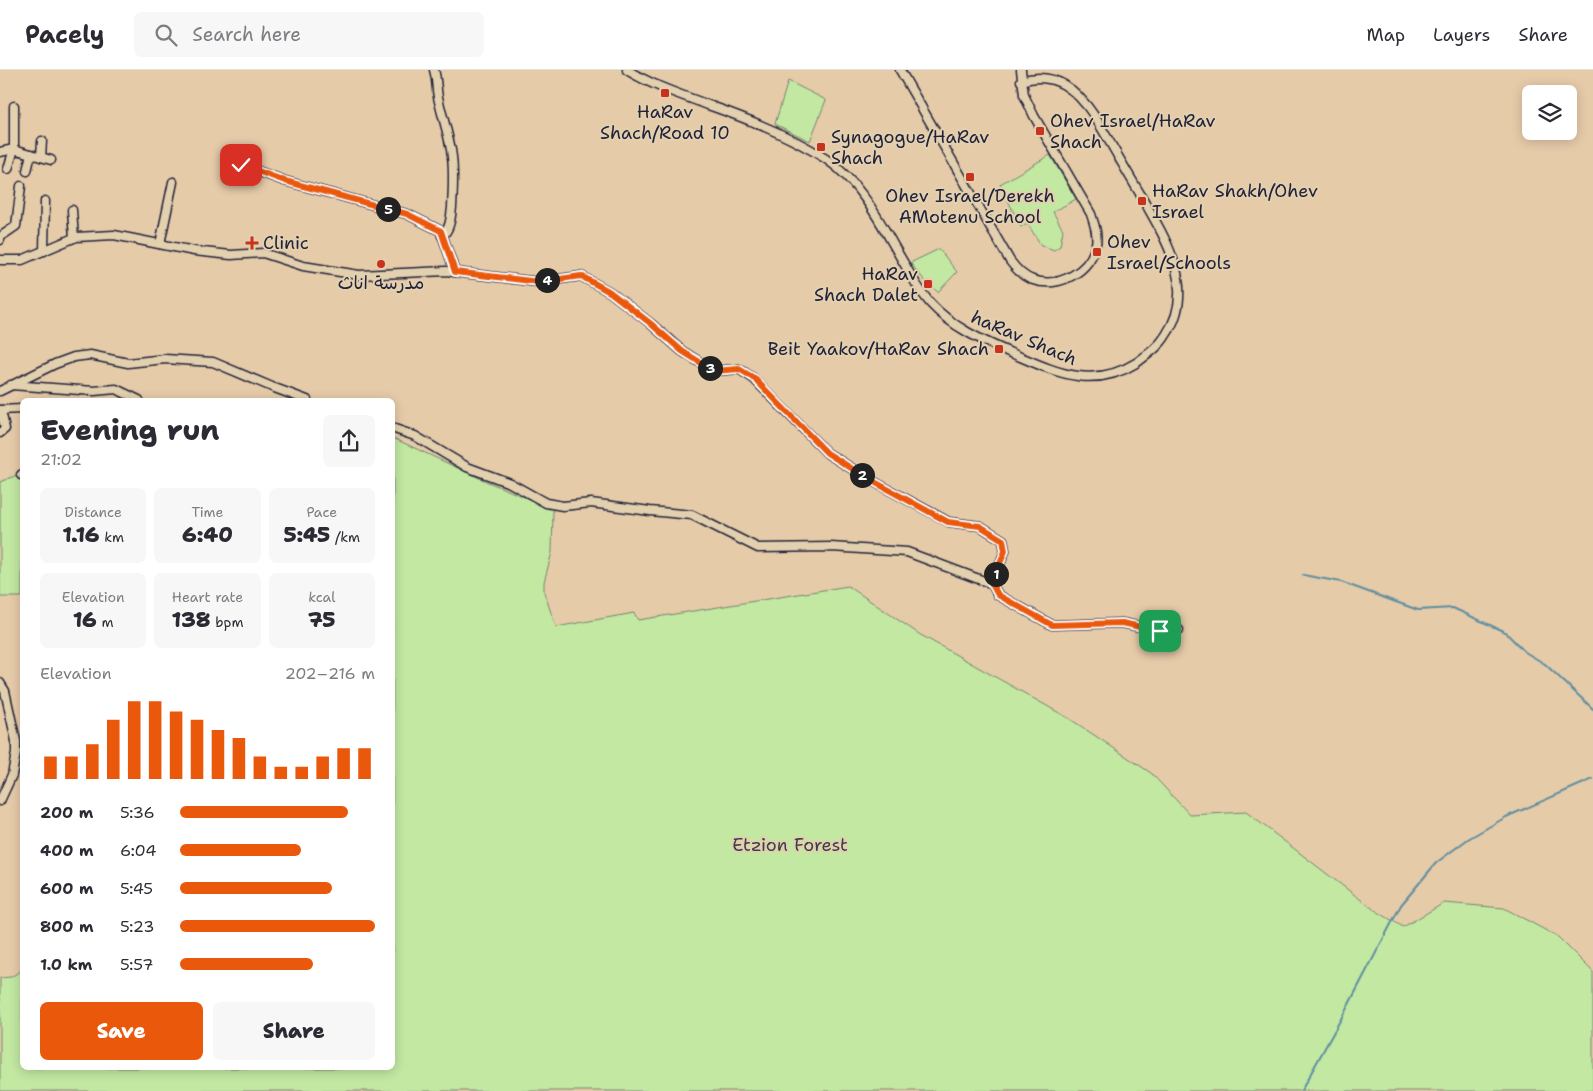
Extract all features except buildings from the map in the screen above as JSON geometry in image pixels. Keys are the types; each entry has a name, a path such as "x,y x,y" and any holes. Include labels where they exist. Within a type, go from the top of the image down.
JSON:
{"street":[{"path":"434,70 454,174 450,222 447,232 442,236"},
{"name":"haRav Shach","path":"627,70 657,86 780,133 828,161 847,178 867,202 924,296 937,310 959,328 1057,372 1084,377 1112,374 1133,365 1150,353 1165,337 1172,326 1179,301 1180,288 1174,261 1162,233 1086,104 1073,91 1058,81 1041,77 1021,81"},
{"path":"900,70 1010,261 1020,273 1032,280 1046,283 1072,276 1083,268 1091,257 1096,244 1096,230 1091,214 1034,116 1024,94 1021,70"},
{"path":"8,169 14,149 14,106"},
{"path":"41,157 42,142"},
{"path":"0,152 14,149 51,160"},
{"path":"28,171 31,154"},
{"path":"241,165 285,181 407,214 441,231 455,272"},
{"path":"160,244 173,182"},
{"path":"0,240 0,237 16,226 21,186"},
{"path":"44,201 44,251"},
{"path":"72,210 74,238"},
{"path":"0,260 22,260 74,238 114,235 194,251 231,255 263,253 303,266 359,275 446,271 539,282 581,276 610,292 682,351 714,371 739,369 754,378 827,453 867,478 948,522 980,526 1003,540 1005,551 992,584"},
{"path":"0,391 37,372 74,357 90,355 128,363 165,359 213,362 302,398"},
{"path":"11,385 94,391 116,389 135,398"},
{"path":"0,432 5,429 0,410 20,409"},
{"path":"395,429 415,436 467,467 510,483 546,504 563,506 591,502 692,515 758,548 832,547 907,552 992,584 998,595 1052,625 1122,623 1160,631 1179,630"},
{"path":"0,683 5,691 16,740 16,753 12,775 0,801"}],"green space":[{"path":"788,81 826,100 810,141 775,124"},
{"path":"1050,155 1076,199 1053,212 1063,230 1060,246 1054,250 1041,245 1027,223 1021,227 1000,184"},
{"path":"939,249 957,272 938,292 926,282 910,263"},
{"name":"Etzion Forest","path":"395,439 488,482 553,509 552,552 544,582 544,592 556,627 634,613 638,620 848,586 919,634 1070,719 1151,773 1190,815 1246,812 1373,909 1403,927 1444,903 1504,908 1558,937 1593,972 1593,1091 0,1091 0,978 11,977 20,971 20,1070 395,1070"},
{"path":"20,474 20,597 0,597 0,482"}],"waterway":[{"path":"1303,575 1341,582 1418,610 1453,608 1505,632 1525,652 1545,664 1593,709"},
{"path":"1301,1091 1401,905 1436,863 1468,839 1506,817 1593,779"}],"place":[{"name":"HaRav Shach/Road 10","path":"665,93"},
{"name":"Ohev Israel/HaRav Shach","path":"1040,131"},
{"name":"Synagogue/HaRav Shach","path":"821,147"},
{"name":"Ohev Israel/Derekh AMotenu School","path":"970,177"},
{"name":"HaRav Shakh/Ohev Israel","path":"1142,201"},
{"name":"Clinic","path":"252,243"},
{"name":"Ohev Israel/Schools","path":"1097,252"},
{"name":"مدرسة اناث","path":"381,264"},
{"name":"HaRav Shach Dalet","path":"928,284"},
{"name":"Beit Yaakov/HaRav Shach","path":"999,349"}],"route":[{"path":"241,165 285,181 407,214 441,231 455,272 539,282 581,276 610,292 682,351 714,371 739,369 754,378 827,453 867,478 948,522 980,526 1003,540 1005,551 992,584 998,595 1052,625 1122,623 1160,631"}]}
